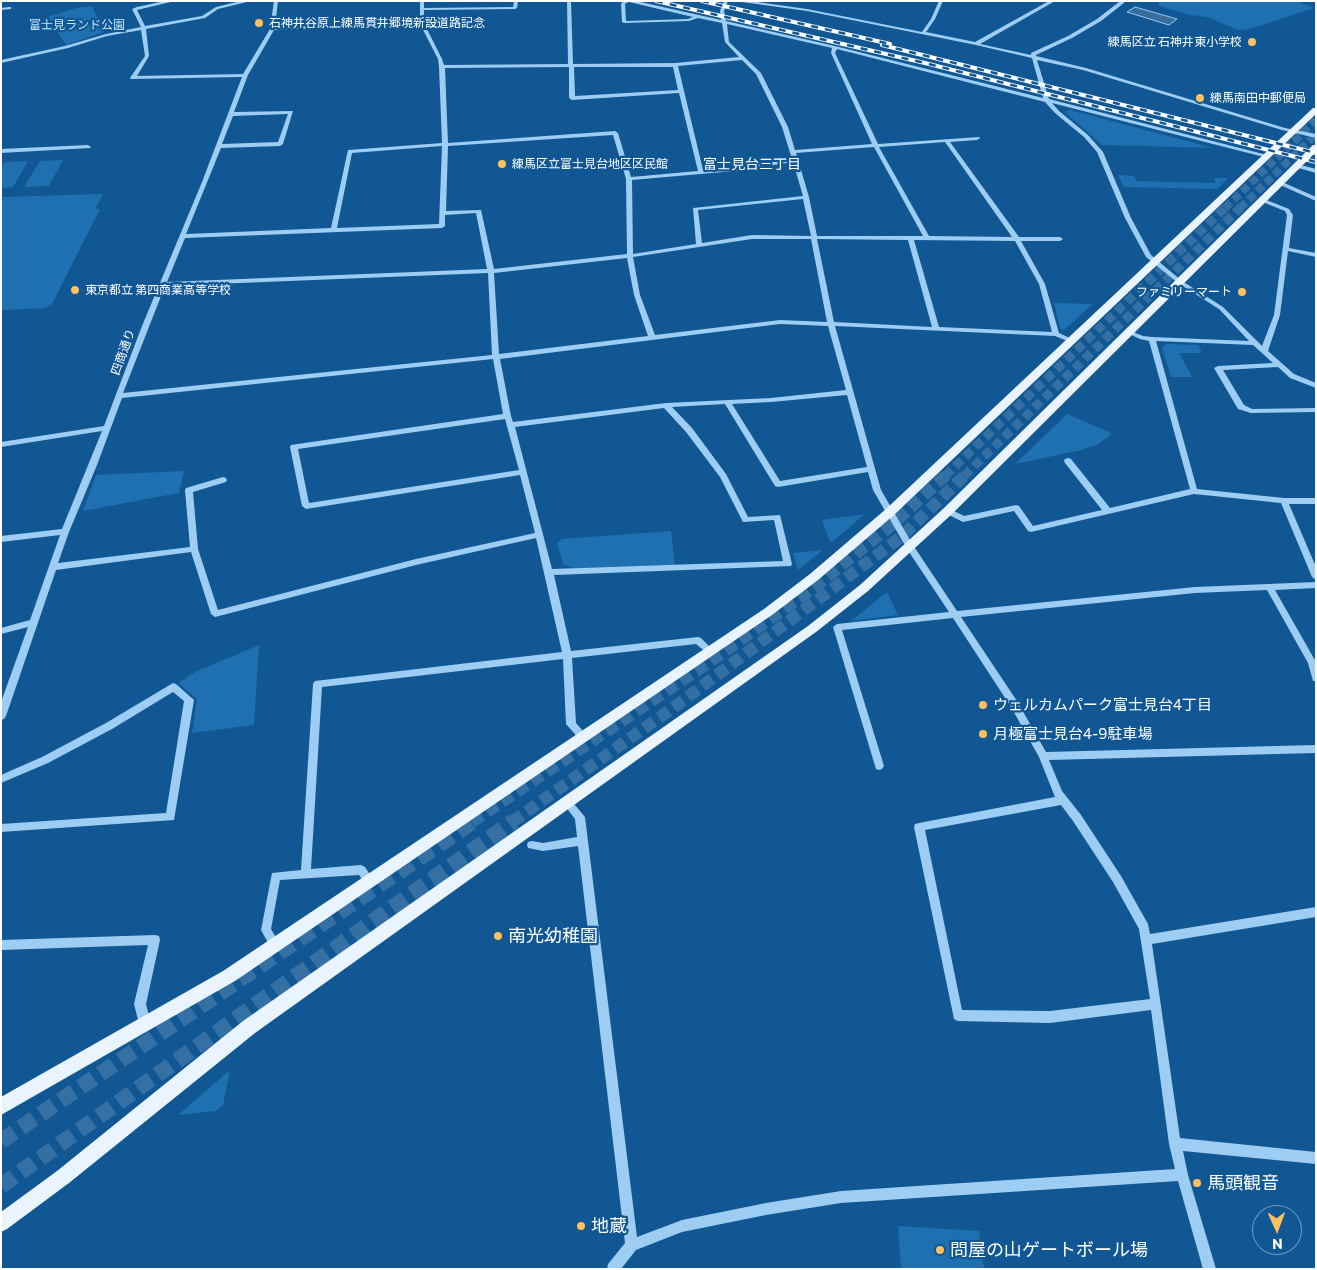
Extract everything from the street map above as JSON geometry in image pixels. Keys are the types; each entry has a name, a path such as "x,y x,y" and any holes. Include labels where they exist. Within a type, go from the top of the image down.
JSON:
{"main road":[{"path":"1,1106 230,976 768,612 814,577 890,512 1316,110"},
{"path":"1,1223 63,1178 249,1027 567,802 831,623 948,511 1316,147"}],"street":[{"path":"173,1 134,10 143,27 147,56 133,78 245,75"},
{"path":"1,62 66,47 106,34 203,17 216,8 249,1"},
{"name":"四商通り","path":"1,716 65,532 162,284 245,75 272,29 276,1"},
{"path":"182,236 442,226 444,146 442,67 422,23 422,1"},
{"path":"422,9 515,8 516,1"},
{"path":"570,1 572,98 680,91"},
{"path":"699,16 690,20 624,22 623,4 628,1 724,21 835,46 1268,156"},
{"path":"726,1 722,11 727,42 758,73 785,127 806,197 831,324 877,490 910,547 1014,704 1043,756 1058,793 1077,818 1117,879 1144,928 1175,1144 1182,1175 1210,1269"},
{"path":"737,1 807,10 976,44 1084,69 1316,136"},
{"path":"923,33 933,19 941,1"},
{"path":"976,44 1053,1"},
{"path":"1119,1 1122,2 1099,20 1070,37 1033,54 1046,99 1057,112 1086,136 1100,152 1138,240 1148,256 1180,282 1221,308 1255,343 1292,376 1316,386"},
{"path":"1,9 9,8"},
{"path":"272,29 422,23"},
{"path":"835,46 833,53 876,146 926,237"},
{"path":"442,67 674,65 742,58"},
{"path":"674,65 702,172"},
{"path":"218,146 280,144 291,112 230,114"},
{"path":"334,230 350,151 615,133 629,179 630,256 637,295 652,337"},
{"path":"792,152 977,138"},
{"path":"946,140 1017,239 1042,284 1056,334"},
{"path":"1,151 88,147"},
{"path":"629,179 794,160"},
{"path":"1297,166 1316,171"},
{"path":"1280,183 1316,199"},
{"path":"699,245 695,209 806,197"},
{"path":"1262,200 1287,210 1290,215 1277,314 1264,351"},
{"path":"442,214 479,211 491,271 496,357 507,416 511,425 549,572 567,655 571,724 584,738"},
{"path":"162,284 491,271 630,256 752,237 1060,239"},
{"path":"910,237 936,329"},
{"path":"1286,248 1316,255"},
{"path":"119,396 496,357 780,322 1056,334 1072,341"},
{"path":"1128,332 1142,338 1152,339 1255,343"},
{"path":"1152,339 1194,491"},
{"path":"1278,365 1218,368 1241,407 1251,411 1316,410"},
{"path":"511,425 666,405 771,400 850,392"},
{"path":"727,402 778,484 871,468"},
{"path":"549,572 788,564 777,517 746,520 722,476 689,430 666,405"},
{"path":"507,416 294,447 306,506 523,472"},
{"path":"1,445 107,428"},
{"path":"1068,461 1108,511"},
{"path":"223,480 189,490 194,549 215,614 416,562 539,535"},
{"path":"948,511 963,519 1016,508 1031,529 1194,491 1284,501 1316,501"},
{"path":"1284,501 1316,577"},
{"path":"1,539 65,532"},
{"path":"53,566 194,549"},
{"path":"879,766 831,623 954,614 1196,590 1316,585"},
{"path":"1269,586 1312,663 1316,678"},
{"path":"1,631 34,622"},
{"path":"306,873 318,684 698,640 710,651"},
{"path":"1,779 45,760 93,735 174,687 189,700 170,817 1,828"},
{"path":"1043,756 1316,749"},
{"path":"1063,800 918,827 958,1015 1050,1017 1156,1004"},
{"path":"567,802 580,817 632,1245"},
{"path":"532,845 543,846 583,841"},
{"path":"276,946 266,930 276,876 361,870 370,882"},
{"path":"1146,940 1316,912"},
{"path":"1,945 155,940 140,1004 145,1024"},
{"path":"1175,1144 1316,1158"},
{"path":"614,1269 632,1245 682,1226 766,1209 841,1197 1182,1175"}],"green space":[{"path":"1158,1 1297,1 1314,8 1250,29 1238,30 1207,17 1190,15 1159,6"},
{"name":"富士見ランド公園","path":"92,6 104,32 66,45 48,17 76,8"},
{"path":"1070,110 1213,148 1102,145 1065,112"},
{"path":"63,160 49,186 24,187 40,161"},
{"path":"28,161 13,187 1,188 1,167 4,162"},
{"path":"1118,175 1134,176 1137,181 1216,183 1214,178 1228,178 1217,189 1124,187"},
{"path":"103,194 95,209 100,209 52,304 45,308 1,310 1,197"},
{"path":"1054,303 1093,304 1064,330 1060,329"},
{"path":"1166,344 1198,345 1202,353 1179,353 1192,377 1171,377 1162,348"},
{"path":"1067,414 1111,433 1111,435 1098,444 1082,450 1015,464"},
{"path":"184,471 179,493 83,511 96,475"},
{"path":"865,514 833,541 830,542 822,520"},
{"path":"671,531 675,565 572,568 563,564 557,543 562,539"},
{"path":"823,550 798,570 793,553"},
{"path":"887,592 898,615 851,621"},
{"path":"259,645 254,725 192,733 197,699 178,683 195,672"},
{"path":"230,1070 223,1105 216,1111 178,1115"},
{"name":"問屋の山ゲートボール場","path":"898,1226 979,1231 984,1269 901,1269"}],"shaded area":[{"path":"1135,7 1177,19 1169,25 1127,12"}],"tunnel":[{"path":"1225,208 1316,120"},
{"path":"1240,208 1316,134"},
{"path":"945,476 1226,207"},
{"path":"964,476 1241,207"},
{"path":"472,822 717,657 808,592 892,525 946,475"},
{"path":"512,822 677,705 901,537 965,475"},
{"path":"1,1141 474,821"},
{"path":"1,1186 514,821"}],"railway":[{"path":"656,1 925,63 1316,162"},
{"path":"702,1 890,44"},
{"path":"882,45 1316,153"}],"place":[{"name":"石神井谷原上練馬貫井郷境新設道路記念","path":"259,23"},
{"name":"練馬区立 石神井東小学校","path":"1252,42"},
{"name":"練馬南田中郵便局","path":"1200,98"},
{"name":"練馬区立富士見台地区区民館","path":"502,164"},
{"name":"東京都立 第四商業高等学校","path":"75,290"},
{"name":"ファミリーマート","path":"1242,292"},
{"name":"ウェルカムパーク富士見台4丁目","path":"983,705"},
{"name":"月極富士見台4-9駐車場","path":"983,734"},
{"name":"南光幼稚園","path":"498,936"},
{"name":"馬頭観音","path":"1197,1183"},
{"name":"地蔵","path":"581,1226"},
{"name":"問屋の山ゲートボール場","path":"940,1250"}],"district":[{"name":"富士見台三丁目","path":"752,164"}]}
